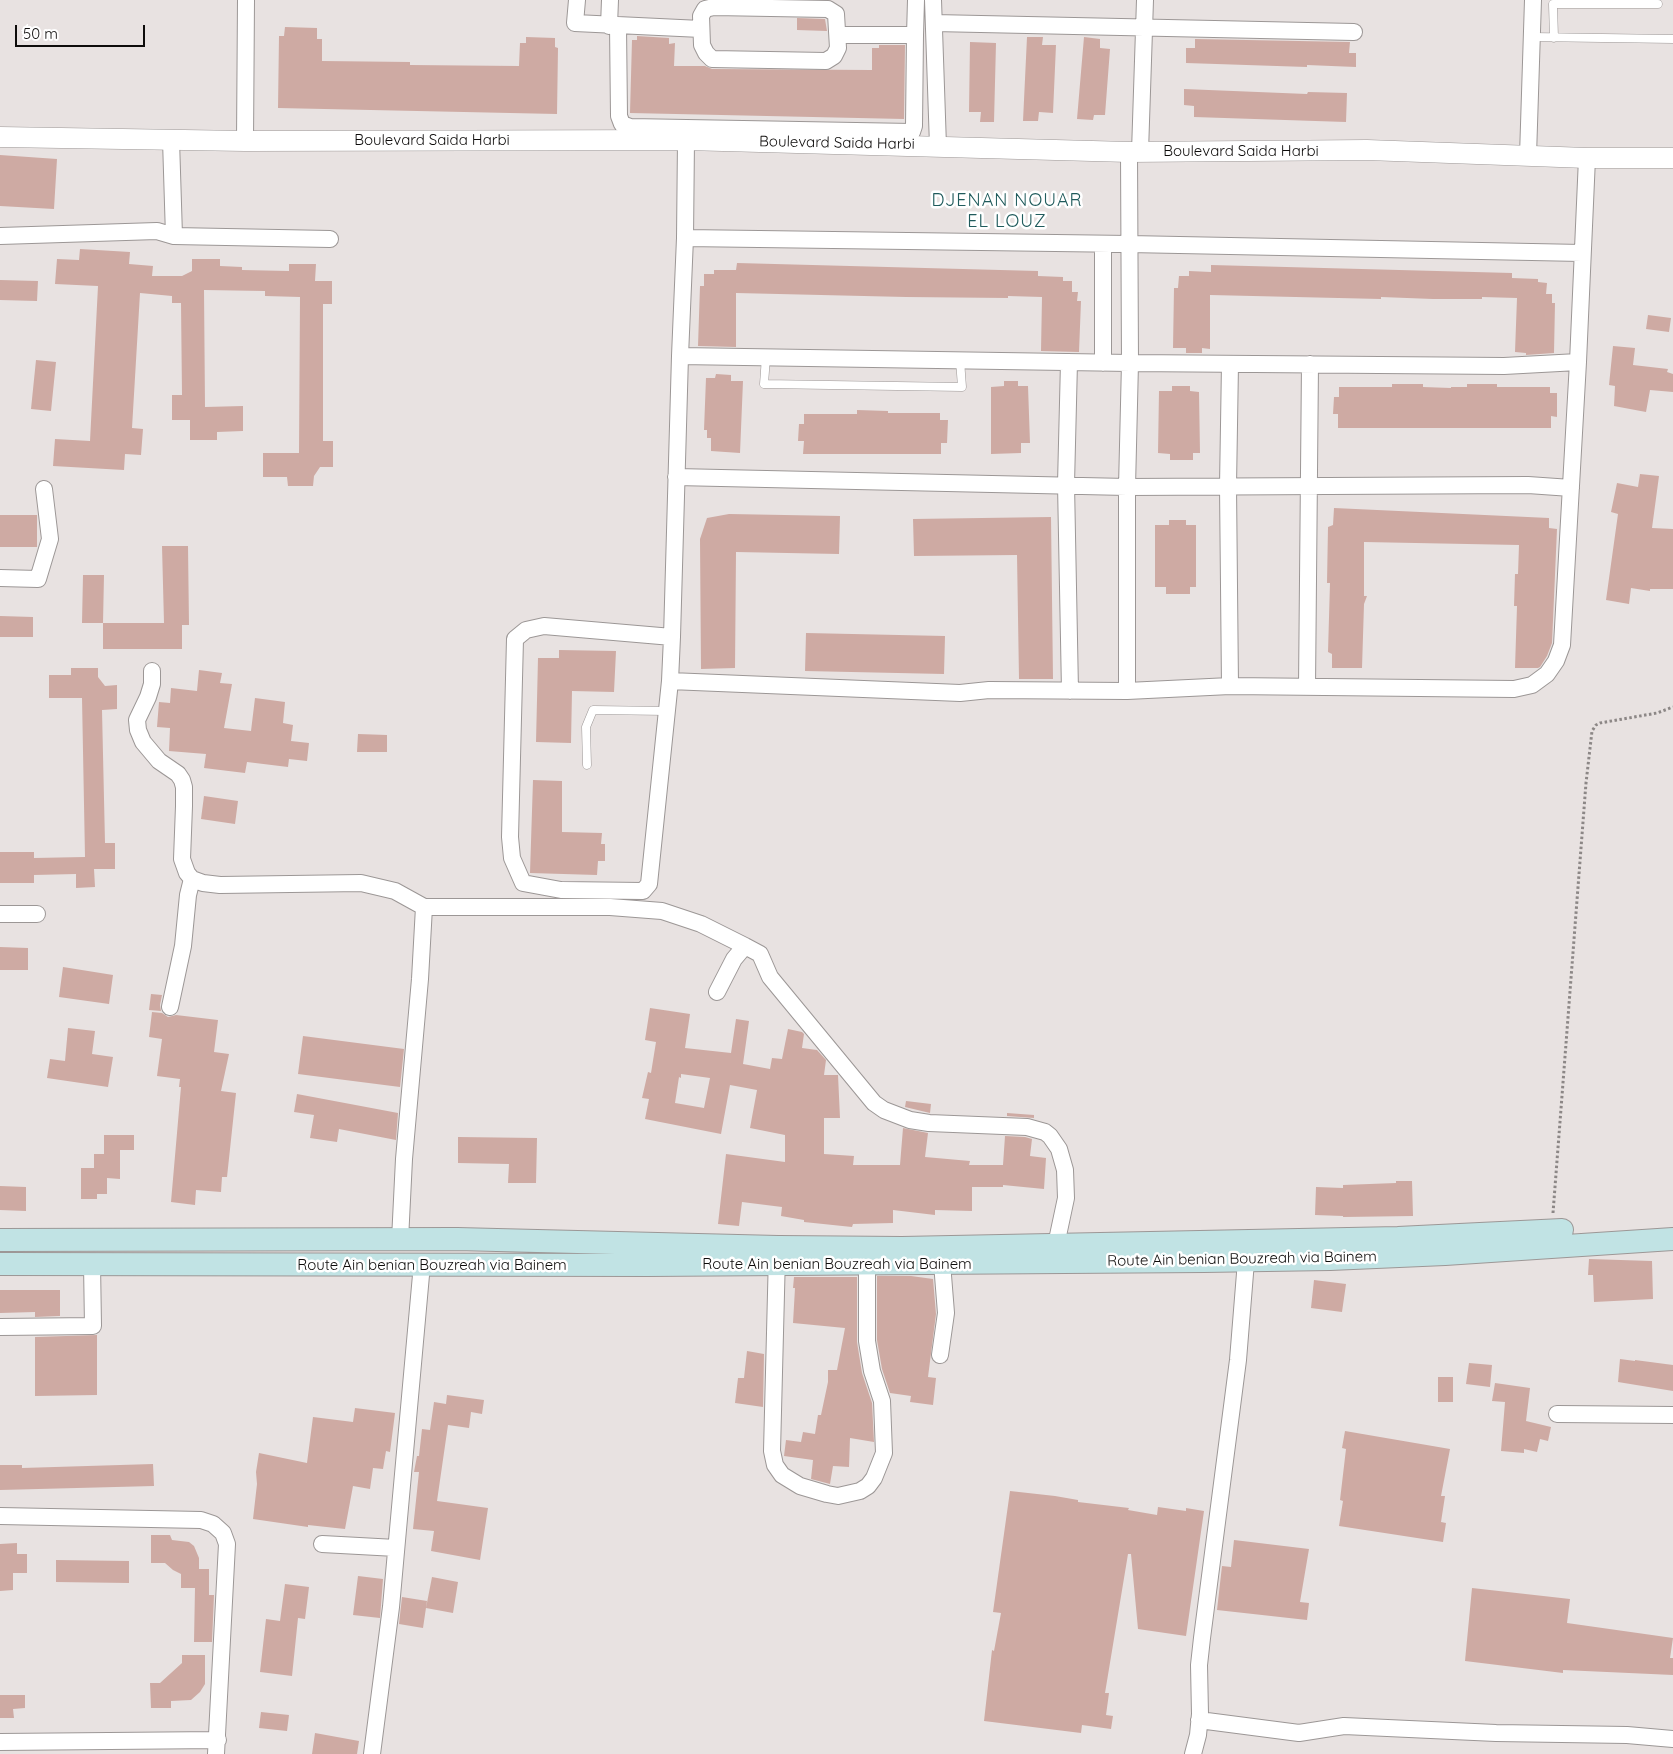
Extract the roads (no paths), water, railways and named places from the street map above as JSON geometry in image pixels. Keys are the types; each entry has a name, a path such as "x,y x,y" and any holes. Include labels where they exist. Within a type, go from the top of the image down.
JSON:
{"main road":[{"name":"Route Ain benian Bouzreah via Bainem","path":"0,1240 124,1238 457,1239 777,1255 867,1263 942,1263 1245,1251 1398,1238 1673,1224"},
{"name":"Route Ain benian Bouzreah via Bainem","path":"0,1264 422,1264 777,1255 902,1248 1056,1245 1245,1251 1330,1259 1445,1254 1673,1239"}],"street":[{"path":"246,0 246,141"},
{"path":"576,0 576,23 701,29"},
{"path":"610,0 619,116 622,124 630,127 912,132 914,126 916,0"},
{"path":"933,0 938,146"},
{"path":"1127,691 1127,487 1130,363 1129,244 1145,0"},
{"path":"1528,156 1533,0"},
{"path":"714,7 828,9 836,14 838,48 834,56 826,61 712,59 702,45 701,29 702,16 705,9 714,7"},
{"path":"934,23 1354,32"},
{"path":"838,35 915,35"},
{"name":"Boulevard Saida Harbi","path":"0,137 246,141 686,140 1134,152 1367,150 1587,158 1673,158"},
{"path":"171,140 174,236"},
{"path":"643,891 649,884 670,681 685,238 686,140"},
{"path":"670,681 960,693 989,690 1127,691 1230,686 1514,690 1532,685 1547,674 1556,661 1562,644 1587,158"},
{"path":"0,236 157,231 174,236 330,239"},
{"path":"685,238 1582,252"},
{"path":"1103,244 1103,362"},
{"path":"680,356 1130,363 1504,366 1578,362"},
{"path":"1069,362 1066,484 1070,691"},
{"path":"1230,364 1228,486 1230,686"},
{"path":"1307,687 1310,364"},
{"path":"676,477 1066,484 1127,487 1528,484 1571,488"},
{"path":"0,578 38,579 50,539 44,489"},
{"path":"662,911 643,891 561,890 523,883 512,858 510,837 515,640 526,630 544,626 672,637"},
{"path":"152,671 152,684 148,698 137,720 138,730 143,742 159,761 172,769 182,780 184,787 182,859 187,873 192,880 220,885 361,882 395,891 424,907 610,907 662,911 701,924 760,954 770,977 874,1103 884,1110 910,1120 929,1123 1027,1127 1040,1130 1050,1136 1059,1148 1065,1170 1066,1185 1063,1215 1056,1245"},
{"path":"170,1007 192,880"},
{"path":"400,1240 404,1159 420,979 424,907"},
{"path":"0,914 37,914"},
{"path":"717,992 734,959 745,946"},
{"path":"1194,1754 1199,1720 1199,1665 1202,1638 1238,1360 1245,1251"},
{"path":"777,1255 772,1450 775,1465 782,1476 800,1486 838,1496 854,1493 868,1486 874,1478 884,1453 882,1402 872,1371 867,1341 867,1263"},
{"path":"940,1355 946,1313 942,1263"},
{"path":"0,1327 93,1326 92,1264"},
{"path":"372,1754 391,1607 422,1264"},
{"path":"1557,1414 1673,1415"},
{"path":"0,1516 201,1520 213,1524 223,1533 227,1544 217,1747 0,1742"},
{"path":"322,1544 396,1548"},
{"path":"1199,1720 1299,1733 1333,1726 1353,1726 1496,1733 1627,1735 1673,1739"}],"lane":[{"path":"1554,38 1553,2 1658,4"},
{"path":"1532,38 1673,40"},
{"path":"766,357 764,384 962,387 960,360"},
{"path":"587,765 586,726 593,710 667,711"}],"district":[{"name":"DJENAN NOUAR EL LOUZ","path":"1007,211"}]}
